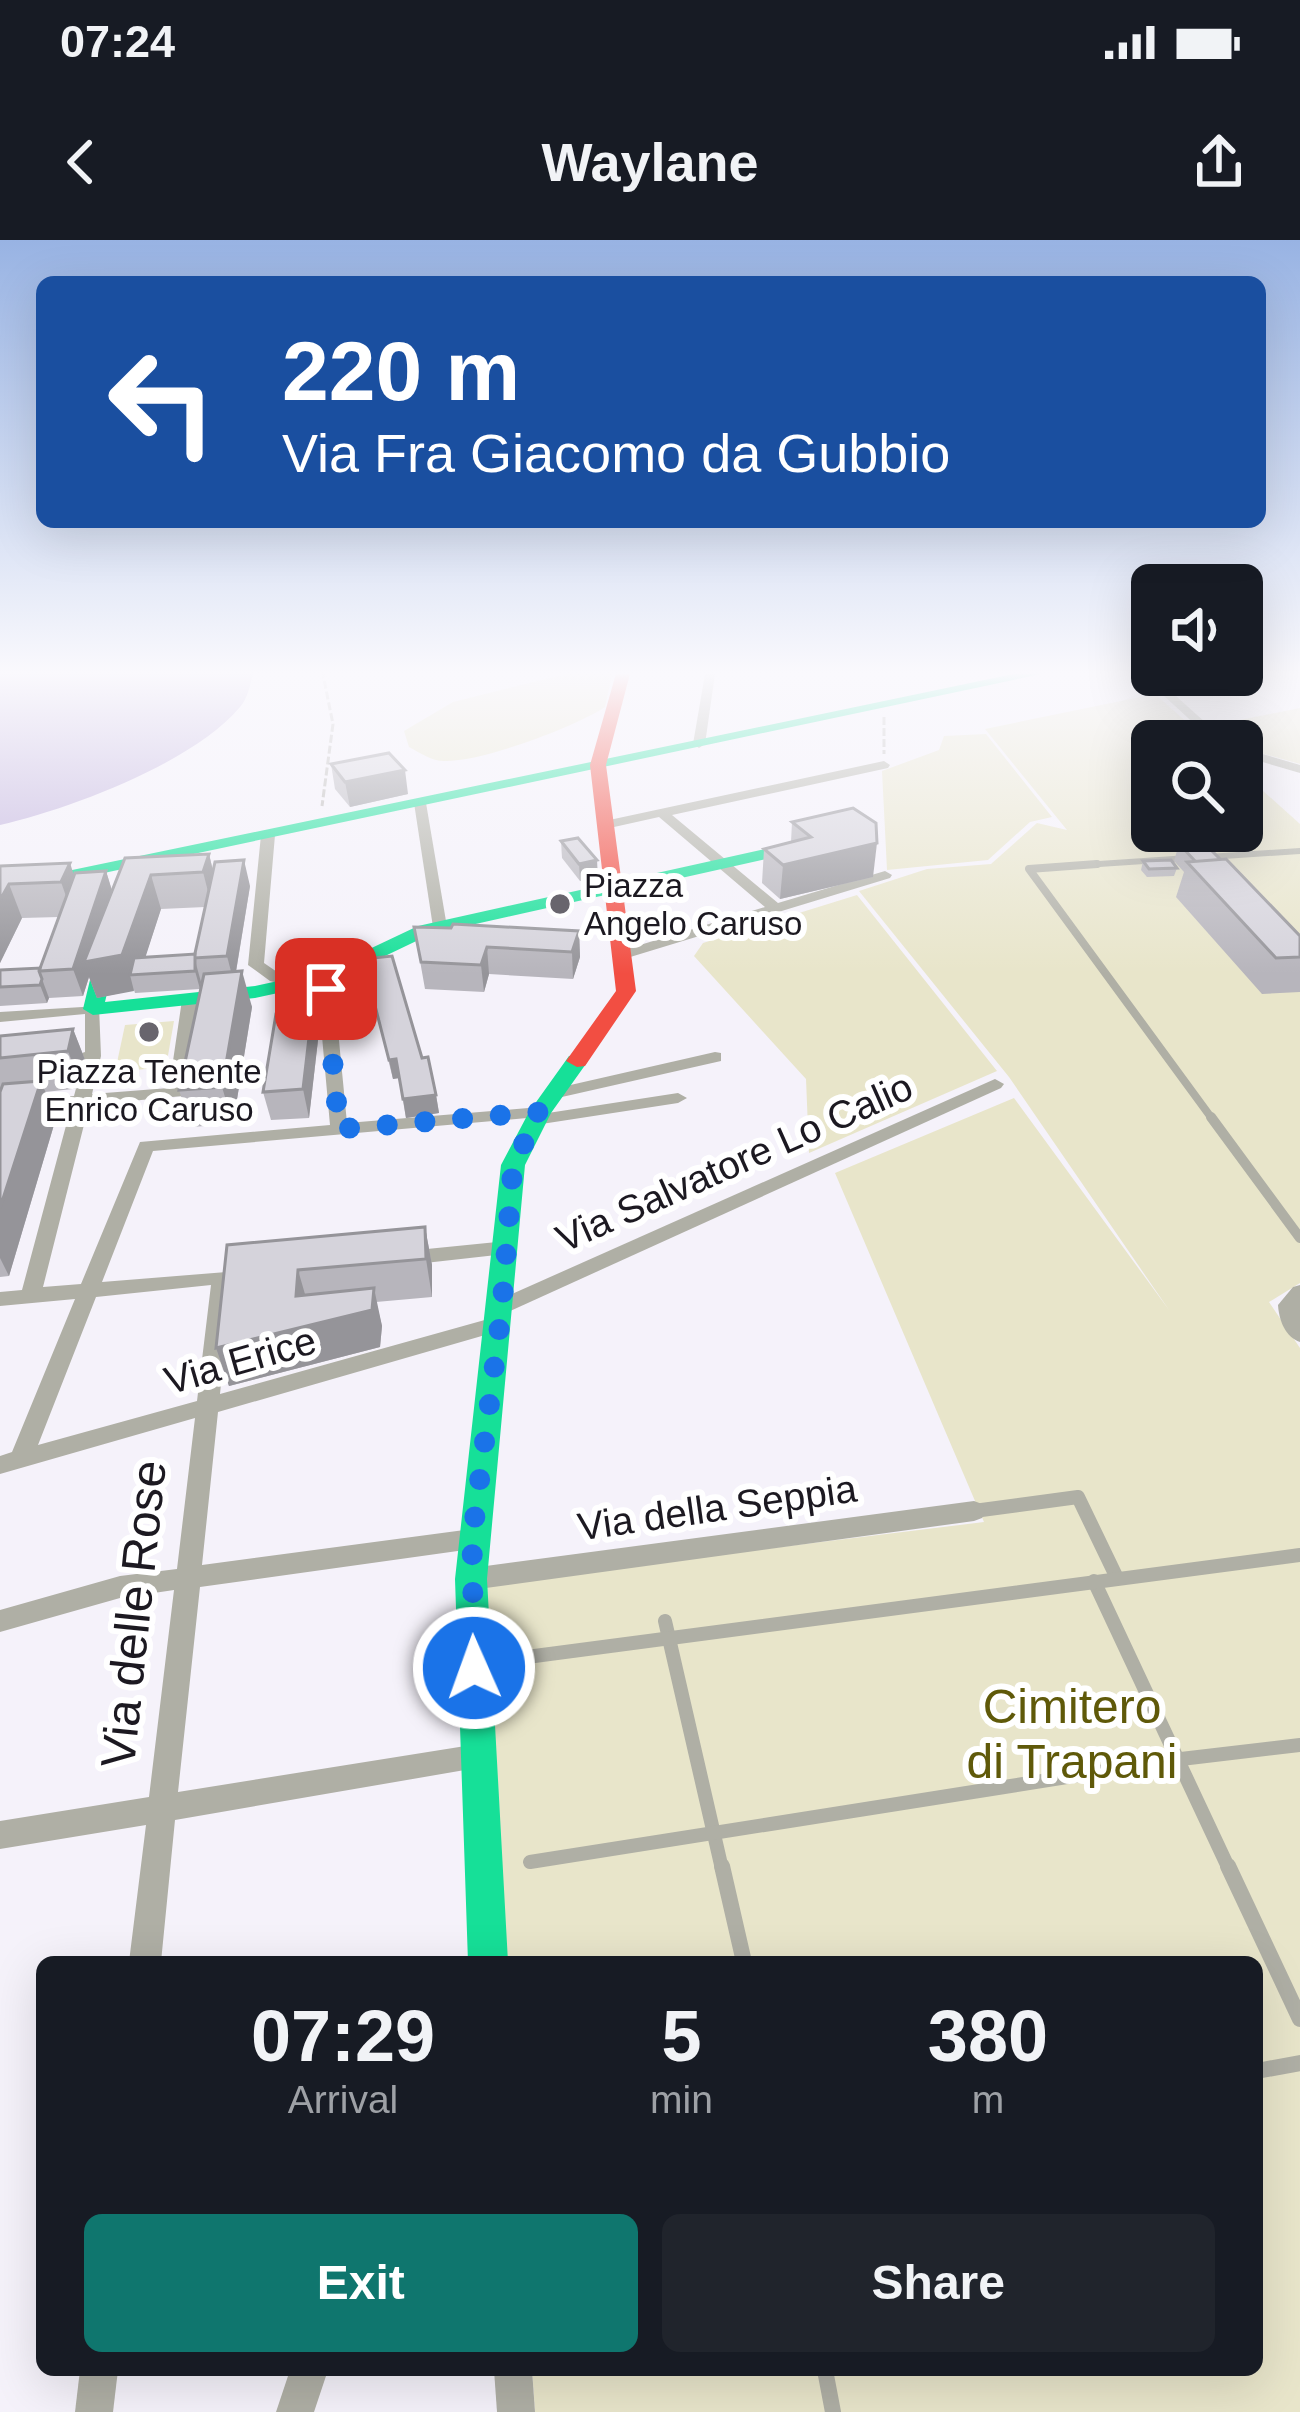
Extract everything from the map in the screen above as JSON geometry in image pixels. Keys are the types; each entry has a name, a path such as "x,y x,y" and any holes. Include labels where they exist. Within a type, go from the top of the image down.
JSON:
{"street":[{"path":"0,890 126,873 268,835 567,771"},
{"path":"488,1956 472,1539 513,1165 543,1109 626,991 599,771"},
{"path":"605,825 855,771"},
{"path":"420,802 440,927"},
{"path":"662,813 777,910"},
{"path":"268,835 256,965 275,978 326,989 339,1129"},
{"path":"0,1017 200,999 302,982 330,975 440,927 837,837"},
{"path":"622,955 885,875"},
{"path":"31,1296 92,1056 92,1009 112,932"},
{"path":"0,1108 177,1092 200,999"},
{"path":"69,1058 92,1056"},
{"path":"543,1109 715,1057"},
{"name":"Via Salvatore Lo Calio","path":"500,1316 995,1084"},
{"path":"10,1462 88,1292 146,1146 678,1098"},
{"path":"388,1260 507,1248"},
{"name":"Via delle Rose","path":"88,1292 234,1276 207,1407 146,1956"},
{"path":"0,1299 88,1292"},
{"path":"1300,1292 1288,1305 1289,1318 1300,1334"},
{"name":"Via Erice","path":"10,1462 500,1316"},
{"name":"Via della Seppia","path":"471,1579 974,1511"},
{"path":"0,1621 120,1587 472,1539"},
{"path":"0,1835 478,1757"},
{"path":"94,2412 98,2376"},
{"path":"296,2412 307,2376"},
{"path":"513,2376 516,2412"}],"lane":[{"path":"1300,851 1029,869 1300,1238"},
{"path":"974,1511 1078,1497 1117,1578"},
{"path":"527,1657 1300,1555"},
{"path":"1094,1580 1300,2019"},
{"path":"665,1622 743,1956"},
{"path":"530,1862 1300,1744"},
{"path":"1263,2070 1300,2063"},
{"path":"826,2376 833,2412"}],"path":[{"path":"320,824 327,771"}],"green space":[{"path":"882,771 1016,771 1052,817 1030,822 988,860 887,870"},
{"name":"Cimitero di Trapani","path":"1019,771 1131,771 1131,852 1263,852 1263,791 1300,824 1300,1283 1269,1302 1300,1348 1300,2412 535,2412 532,2376 1263,2376 1263,1956 505,1956 481,1584 984,1522 835,1173 1014,1098 1169,1310 1009,1077 859,891 927,869 991,864 1037,823 1067,830"},
{"path":"857,895 997,1071 809,1153 806,1079 694,956 703,943"},
{"path":"174,1021 166,1067 115,1072 125,1025"}],"shaded area":[{"path":"0,771 149,771 60,808 0,825"}],"building":[{"path":"337,771 398,771 345,782"},
{"path":"853,808 876,823 877,843 783,865 764,849 811,837 792,822"},
{"path":"578,838 597,860 579,864 561,841"},
{"path":"1187,852 1213,852 1221,860 1196,862"},
{"path":"209,854 203,872 151,875 122,955 84,962 125,858"},
{"path":"1226,859 1300,936 1300,957 1276,958 1187,862"},
{"path":"244,860 227,956 194,958 215,862"},
{"path":"1171,860 1177,868 1149,869 1143,861"},
{"path":"70,863 61,882 9,884 0,900 0,866"},
{"path":"106,871 73,969 39,971 75,873"},
{"path":"453,924 579,931 572,952 487,947 481,965 421,962 414,927 451,928"},
{"path":"195,954 195,971 130,975 134,958"},
{"path":"392,956 422,1058 428,1057 436,1095 403,1099 396,1059 389,1060 363,959"},
{"path":"40,968 40,985 0,987 0,970"},
{"path":"242,971 222,1087 179,1090 204,974"},
{"path":"312,1012 303,1089 263,1092 276,1014"},
{"path":"73,1029 68,1051 0,1058 0,1036"},
{"path":"41,1081 0,1208 0,1092 3,1084"},
{"path":"425,1227 426,1259 298,1270 296,1296 374,1288 372,1310 216,1348 227,1245"}],"traffic: fast":[{"path":"0,890 568,771"},
{"path":"106,955 93,1009 255,992 330,975 425,930 801,846"},
{"path":"488,1956 471,1579 513,1165 540,1112 577,1061"}],"traffic: jam":[{"path":"577,1061 626,991 599,771"}],"place":[{"name":"Piazza Angelo Caruso","path":"560,904"},
{"name":"Piazza Tenente Enrico Caruso","path":"149,1032"}],"route":[{"path":"326,989 339,1129 540,1112 513,1165 502,1307 472,1539 474,1668"}]}
